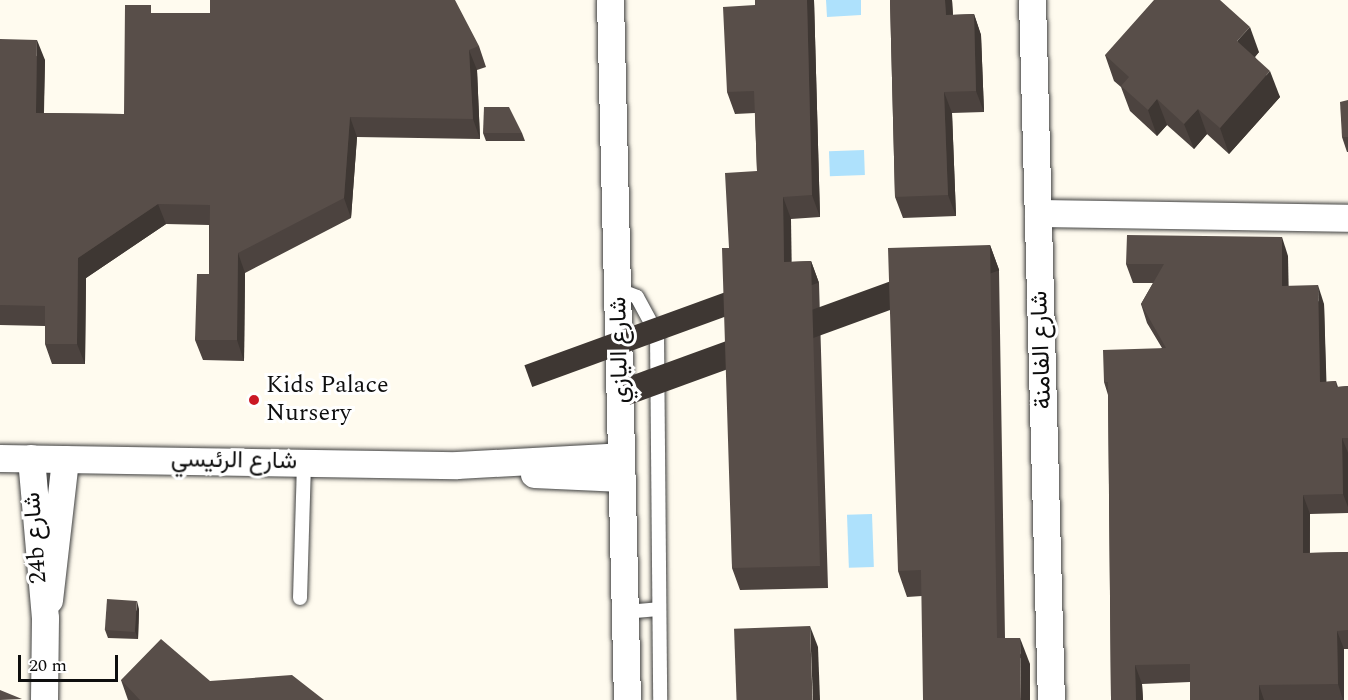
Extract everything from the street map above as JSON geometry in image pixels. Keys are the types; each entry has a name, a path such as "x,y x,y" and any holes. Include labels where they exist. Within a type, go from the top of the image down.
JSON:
{"street":[{"name":"شارع اليازي","path":"610,0 619,291 627,700"},
{"name":"شارع الفامنة","path":"1032,0 1051,700"},
{"path":"1038,213 1348,218"},
{"name":"شارع الرئيسي","path":"0,458 468,465 495,472 621,467"},
{"name":"24b شارع","path":"31,458 45,618 44,700"},
{"name":"24b شارع","path":"45,618 65,459"}],"lane":[{"path":"619,291 637,297 657,334 657,609 660,700"},
{"path":"300,598 304,462"},
{"path":"625,612 657,609"}],"water":[{"path":"826,0 861,0 861,15 827,17"},
{"path":"864,150 865,175 830,176 829,151"},
{"path":"872,514 874,567 849,568 847,515"}],"building":[{"path":"210,0 455,0 479,46 469,50 473,119 350,117 344,198 238,253 237,340 195,340 197,274 209,274 210,205 158,204 78,258 77,344 45,344 45,306 0,305 0,39 37,40 36,113 124,114 125,5 151,5 151,13 210,13"},
{"path":"755,0 807,0 812,195 783,197 784,262 811,261 820,566 732,568 722,248 729,248 725,173 757,171 754,91 727,92 723,7 755,5"},
{"path":"890,0 945,0 946,15 974,14 976,91 944,92 948,195 895,197"},
{"path":"1154,0 1220,0 1250,27 1237,41 1270,71 1220,128 1198,109 1184,124 1157,99 1148,110 1121,86 1129,77 1105,55"},
{"path":"1348,100 1348,137 1342,137 1340,102"},
{"path":"484,107 509,107 522,133 483,133"},
{"path":"1127,235 1282,237 1282,286 1318,285 1320,382 1336,381 1336,387 1348,386 1348,438 1342,438 1343,494 1303,495 1303,553 1348,552 1348,630 1337,631 1338,684 1259,685 1259,700 1190,700 1190,664 1135,665 1136,700 1111,700 1108,382 1104,382 1103,350 1166,348 1141,304 1164,264 1126,264"},
{"path":"990,245 997,638 1020,638 1021,700 923,700 921,570 898,571 888,248"},
{"path":"107,599 137,601 135,632 105,630"},
{"path":"810,626 813,700 737,700 734,629"},
{"path":"161,639 210,681 292,675 324,700 140,700 121,680"},
{"path":"0,690 22,699 0,700"}],"place":[{"name":"Kids Palace Nursery","path":"254,400"}]}
